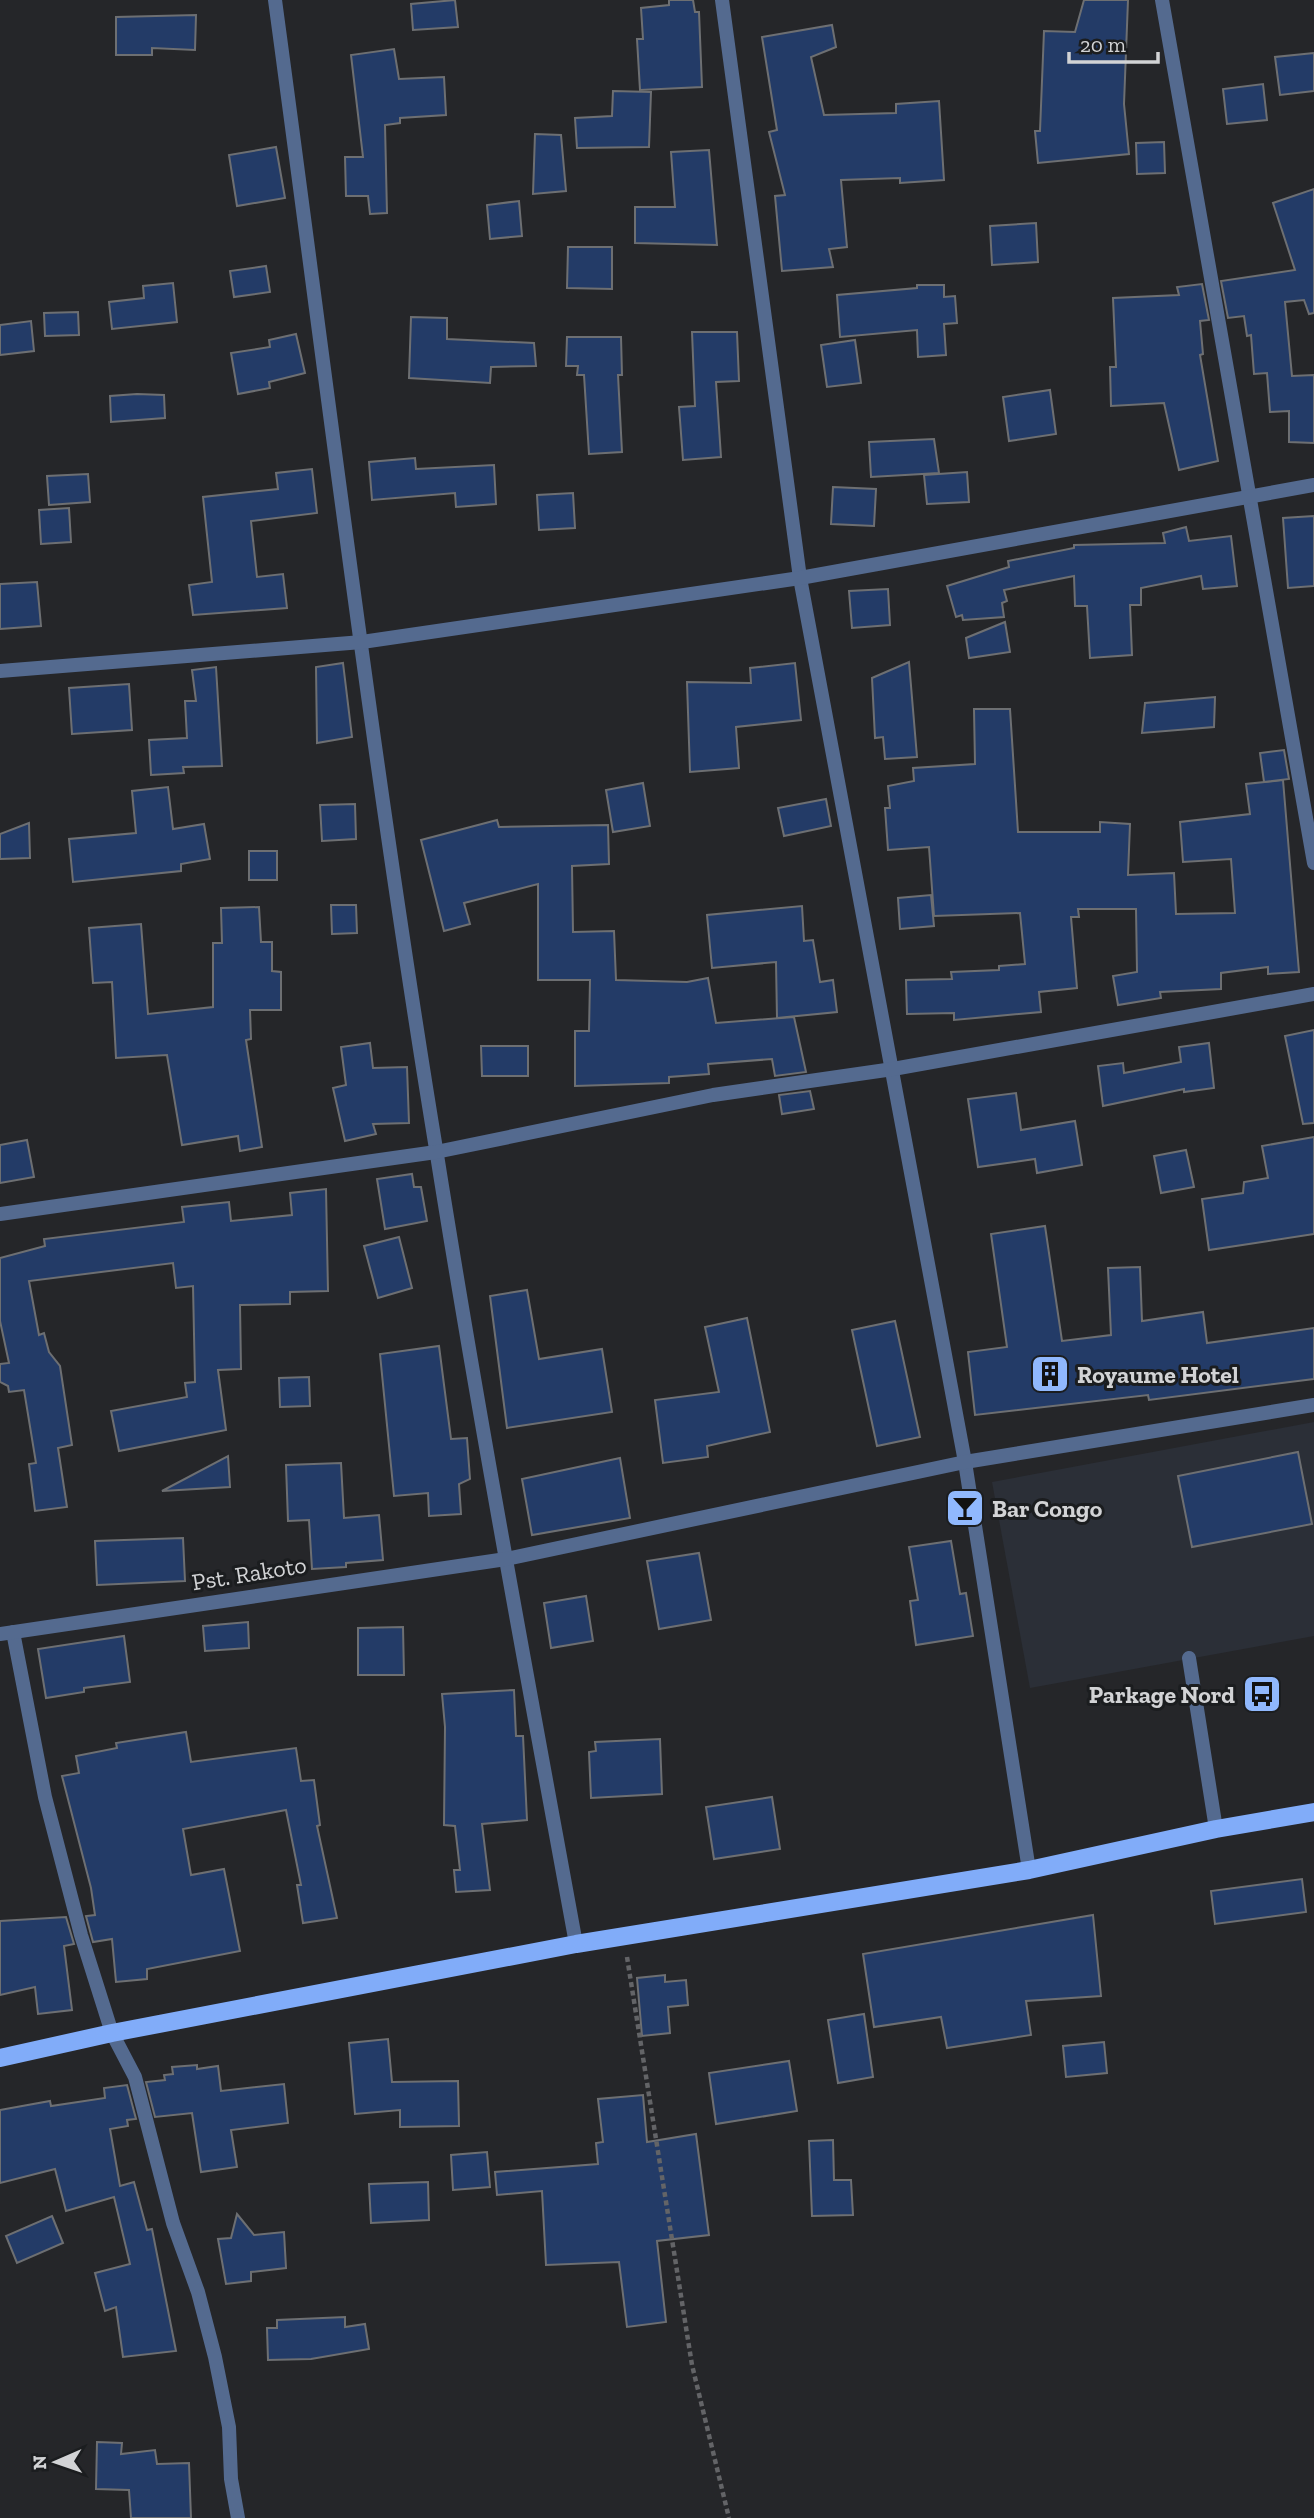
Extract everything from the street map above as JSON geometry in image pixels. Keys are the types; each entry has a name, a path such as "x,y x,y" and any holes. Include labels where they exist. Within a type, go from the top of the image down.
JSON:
{"main road":[{"path":"0,2058 112,2032 576,1944 1028,1870 1216,1829 1314,1812"}],"street":[{"path":"275,0 362,642 436,1152 576,1944"},
{"path":"722,0 800,578 965,1462 1028,1870"},
{"path":"1162,0 1314,863"},
{"path":"0,671 362,642 800,578 1314,485"},
{"path":"0,1214 436,1152 713,1095 893,1069 1314,994"},
{"name":"Pst. Rakoto","path":"6,1633 506,1559 965,1462 1314,1405"},
{"path":"6,1633 80,1935 112,2032 135,2077 173,2223 198,2292 229,2427 231,2479 238,2518"},
{"path":"1189,1658 1216,1829"}],"path":[{"path":"624,1936 692,2365 729,2518"}],"shaded area":[{"path":"1314,1422 1314,1636 1030,1688 992,1482"}],"building":[{"path":"455,0 458,27 413,30 411,4"},
{"path":"669,0 693,0 695,12 699,12 702,87 640,90 637,39 643,39 641,8 669,5"},
{"path":"1084,0 1128,0 1124,104 1129,154 1038,163 1035,131 1040,131 1044,31 1075,32"},
{"path":"196,15 195,50 152,48 152,55 116,55 116,17"},
{"path":"832,25 836,47 811,57 824,115 896,113 896,104 939,101 944,180 900,183 900,178 841,180 847,247 829,249 833,267 782,271 775,196 785,195 769,132 777,130 762,37"},
{"path":"394,49 399,79 444,77 446,115 400,118 400,123 385,125 387,213 370,214 368,196 346,196 345,157 363,157 351,55"},
{"path":"1314,53 1314,91 1280,95 1275,57"},
{"path":"1263,84 1267,120 1227,124 1223,89"},
{"path":"613,91 651,92 649,147 577,148 575,118 612,116"},
{"path":"535,134 561,135 566,191 533,194"},
{"path":"1164,142 1165,173 1137,174 1136,143"},
{"path":"276,147 285,198 237,206 229,155"},
{"path":"709,150 717,245 635,243 635,207 675,207 671,152"},
{"path":"1314,189 1314,313 1309,314 1304,300 1285,302 1292,376 1314,375 1314,443 1289,442 1289,411 1270,412 1267,373 1254,374 1251,335 1247,336 1244,316 1228,318 1221,281 1295,270 1273,203"},
{"path":"519,201 522,236 490,239 487,205"},
{"path":"1036,223 1038,262 992,265 990,226"},
{"path":"568,247 612,247 612,289 567,288"},
{"path":"266,266 270,292 234,297 230,271"},
{"path":"173,283 177,322 112,329 109,302 144,298 143,286"},
{"path":"1202,284 1209,320 1200,321 1203,354 1200,355 1218,461 1179,470 1164,403 1111,406 1110,367 1116,367 1113,298 1179,295 1177,287"},
{"path":"917,285 944,285 944,297 955,296 957,323 944,324 946,355 918,357 917,330 840,337 837,295 917,288"},
{"path":"78,312 79,335 45,336 44,313"},
{"path":"411,317 447,318 447,339 534,343 536,366 491,367 490,383 409,378"},
{"path":"31,321 34,351 0,355 0,325"},
{"path":"692,332 737,332 739,381 716,382 721,457 683,460 679,407 695,406"},
{"path":"296,334 305,373 269,382 270,388 238,394 231,353 270,347 269,340"},
{"path":"567,337 621,337 622,375 618,375 622,452 589,454 584,375 577,375 578,366 566,366"},
{"path":"855,340 861,383 827,387 821,345"},
{"path":"1050,390 1056,434 1009,441 1003,397"},
{"path":"164,395 165,418 111,422 110,396"},
{"path":"934,439 939,473 871,477 869,442"},
{"path":"415,458 416,469 494,465 496,504 456,507 455,493 372,500 369,462"},
{"path":"312,469 317,513 251,521 257,577 283,574 287,608 193,615 189,585 212,582 203,497 278,489 276,473"},
{"path":"967,472 969,502 927,504 924,475"},
{"path":"88,474 90,502 49,505 47,476"},
{"path":"833,487 876,489 874,526 831,524"},
{"path":"573,493 575,528 539,530 537,495"},
{"path":"69,508 71,542 41,544 39,510"},
{"path":"1314,516 1314,586 1288,588 1283,518"},
{"path":"1186,527 1189,541 1231,536 1237,586 1203,589 1201,576 1141,588 1141,605 1130,605 1132,655 1090,658 1087,606 1075,606 1074,576 1004,590 1007,601 1002,603 1004,617 963,620 962,615 956,617 947,586 1009,567 1008,561 1074,548 1074,545 1165,543 1163,533"},
{"path":"37,582 41,626 0,629 0,584"},
{"path":"888,589 890,625 852,628 849,591"},
{"path":"1005,622 1010,652 969,658 966,638"},
{"path":"909,662 917,757 885,759 883,737 875,738 872,678"},
{"path":"343,663 352,737 317,743 316,667"},
{"path":"795,663 801,720 736,727 739,768 690,772 687,682 751,683 750,668"},
{"path":"216,667 222,766 183,767 184,773 151,775 149,740 187,738 185,701 196,701 192,670"},
{"path":"129,684 132,730 72,734 69,688"},
{"path":"1215,697 1214,727 1142,733 1145,703"},
{"path":"974,709 1010,709 1018,832 1100,832 1100,822 1130,824 1128,875 1174,873 1176,914 1235,913 1231,859 1183,862 1180,822 1250,814 1246,784 1283,780 1299,972 1268,974 1268,967 1221,973 1221,989 1160,992 1161,998 1118,1005 1113,976 1137,972 1136,909 1078,909 1079,917 1071,917 1077,988 1039,992 1041,1012 954,1020 954,1013 907,1014 906,980 952,979 951,972 999,970 999,966 1025,964 1020,913 934,916 929,847 888,850 885,808 890,808 888,786 914,781 913,768 975,764"},
{"path":"1284,750 1289,779 1264,782 1260,753"},
{"path":"643,783 650,826 613,832 606,790"},
{"path":"168,787 173,829 204,824 210,859 181,864 181,871 73,882 69,839 136,833 132,791"},
{"path":"826,799 831,826 784,836 778,808"},
{"path":"355,804 356,839 322,841 320,805"},
{"path":"497,820 499,827 608,825 609,864 572,866 573,932 614,931 616,980 687,982 708,978 716,1023 794,1017 806,1072 775,1076 772,1059 708,1064 709,1074 669,1077 669,1083 575,1086 575,1031 589,1031 590,980 538,980 538,884 464,903 470,924 444,931 421,840"},
{"path":"29,823 30,858 0,859 0,834"},
{"path":"249,851 277,851 277,880 249,880"},
{"path":"931,895 934,926 900,929 898,898"},
{"path":"331,905 356,905 357,933 332,934"},
{"path":"802,906 804,941 813,940 820,982 833,980 837,1012 777,1018 776,962 712,968 707,915"},
{"path":"259,907 261,942 272,942 272,971 281,972 281,1010 250,1010 251,1039 246,1040 262,1147 240,1151 238,1136 182,1145 167,1055 116,1058 112,982 93,983 89,928 141,924 148,1014 213,1007 213,943 222,943 221,908"},
{"path":"1314,1030 1314,1123 1303,1124 1285,1036"},
{"path":"370,1043 373,1068 407,1067 409,1123 373,1124 376,1134 345,1141 333,1088 346,1085 341,1047"},
{"path":"1209,1043 1214,1088 1184,1092 1184,1089 1103,1106 1098,1066 1123,1063 1124,1073 1181,1062 1179,1047"},
{"path":"481,1046 528,1046 528,1076 482,1076"},
{"path":"810,1091 814,1109 782,1114 779,1095"},
{"path":"1016,1093 1021,1130 1075,1121 1082,1165 1037,1173 1035,1159 978,1167 968,1099"},
{"path":"1314,1137 1314,1234 1209,1250 1202,1199 1243,1193 1244,1182 1268,1178 1262,1146"},
{"path":"27,1140 34,1177 0,1183 0,1145"},
{"path":"1186,1150 1194,1187 1161,1193 1154,1156"},
{"path":"412,1174 414,1187 421,1187 427,1221 385,1229 377,1179"},
{"path":"326,1189 328,1291 290,1292 290,1304 240,1305 241,1369 218,1370 226,1430 119,1451 111,1411 187,1397 185,1383 195,1382 193,1286 176,1288 173,1263 29,1281 39,1335 44,1333 49,1352 60,1366 72,1445 58,1448 67,1507 35,1511 29,1464 36,1463 24,1390 9,1392 8,1386 0,1382 0,1364 9,1363 0,1321 0,1258 45,1246 44,1239 184,1222 182,1207 229,1202 231,1221 292,1215 290,1193"},
{"path":"1045,1226 1062,1341 1111,1335 1108,1268 1140,1267 1142,1321 1203,1312 1207,1343 1314,1328 1314,1379 1149,1400 1148,1395 975,1415 968,1352 1007,1347 991,1234"},
{"path":"399,1237 412,1288 378,1298 364,1246"},
{"path":"527,1290 539,1359 602,1349 612,1412 507,1428 490,1296"},
{"path":"747,1318 770,1432 707,1446 708,1457 663,1463 655,1400 719,1392 705,1327"},
{"path":"895,1321 920,1437 877,1446 852,1330"},
{"path":"439,1346 451,1439 467,1438 470,1479 459,1484 461,1514 429,1516 428,1493 394,1496 380,1354"},
{"path":"309,1377 310,1406 280,1407 279,1378"},
{"path":"1298,1452 1312,1524 1192,1547 1178,1476"},
{"path":"228,1456 230,1487 162,1491"},
{"path":"620,1458 630,1518 532,1535 522,1479"},
{"path":"341,1463 344,1518 379,1515 383,1560 346,1563 346,1567 312,1569 309,1520 288,1521 286,1465"},
{"path":"183,1538 185,1581 97,1585 95,1541"},
{"path":"951,1541 960,1594 966,1593 973,1636 916,1645 910,1601 918,1600 909,1547"},
{"path":"699,1553 711,1620 659,1629 647,1561"},
{"path":"586,1596 593,1641 551,1648 544,1603"},
{"path":"248,1622 249,1648 205,1651 203,1626"},
{"path":"403,1627 404,1675 358,1675 358,1628"},
{"path":"124,1636 130,1682 84,1688 84,1692 46,1698 38,1649"},
{"path":"514,1690 516,1736 523,1736 527,1820 482,1824 490,1890 456,1892 454,1870 460,1870 455,1826 444,1825 445,1727 442,1694"},
{"path":"186,1732 191,1762 296,1748 301,1781 314,1780 320,1825 317,1826 337,1918 303,1923 297,1885 301,1885 286,1810 183,1829 191,1875 224,1869 240,1951 147,1969 147,1979 116,1982 112,1939 93,1942 86,1916 95,1915 91,1888 62,1776 79,1773 76,1756 117,1748 116,1743"},
{"path":"660,1739 662,1794 591,1798 589,1752 596,1751 595,1742"},
{"path":"772,1797 780,1849 714,1859 706,1807"},
{"path":"1302,1879 1306,1912 1215,1924 1211,1891"},
{"path":"1093,1915 1101,1996 1026,2001 1031,2035 947,2048 941,2017 874,2027 863,1954"},
{"path":"66,1917 74,1944 64,1946 72,2010 38,2014 35,1987 0,1995 0,1921"},
{"path":"665,1975 665,1982 686,1980 688,2005 668,2007 670,2033 642,2036 637,1978"},
{"path":"864,2014 873,2077 838,2083 828,2020"},
{"path":"388,2039 392,2082 458,2081 459,2126 400,2127 400,2110 355,2114 349,2043"},
{"path":"1104,2042 1107,2073 1066,2077 1063,2046"},
{"path":"789,2061 797,2111 716,2124 709,2073"},
{"path":"197,2065 197,2069 218,2066 221,2091 284,2084 288,2123 231,2130 237,2167 201,2172 192,2113 155,2117 146,2082 165,2080 164,2075 173,2074 172,2067"},
{"path":"127,2085 136,2119 127,2120 128,2126 110,2129 120,2186 134,2182 147,2230 152,2229 176,2351 123,2357 116,2307 105,2311 95,2273 130,2264 114,2197 66,2211 55,2169 0,2183 0,2110 50,2101 51,2106 105,2098 104,2088"},
{"path":"643,2095 647,2142 696,2134 709,2235 657,2241 666,2322 627,2327 619,2262 546,2265 542,2191 497,2195 495,2172 598,2164 596,2143 603,2142 598,2099"},
{"path":"833,2140 834,2180 851,2180 853,2215 812,2216 809,2141"},
{"path":"487,2152 490,2187 453,2190 451,2155"},
{"path":"428,2182 429,2220 371,2223 369,2184"},
{"path":"237,2214 254,2235 284,2232 286,2268 251,2272 251,2281 226,2284 218,2239 231,2238"},
{"path":"52,2216 63,2243 17,2263 6,2236"},
{"path":"345,2317 345,2327 365,2324 369,2349 311,2359 268,2360 267,2328 277,2328 277,2320"},
{"path":"97,2442 122,2443 121,2454 155,2450 157,2464 189,2463 191,2518 131,2518 129,2490 96,2489"}],"place":[{"name":"Royaume Hotel","path":"1050,1374"},
{"name":"Bar Congo","path":"965,1508"},
{"name":"Parkage Nord","path":"1262,1694"}]}
